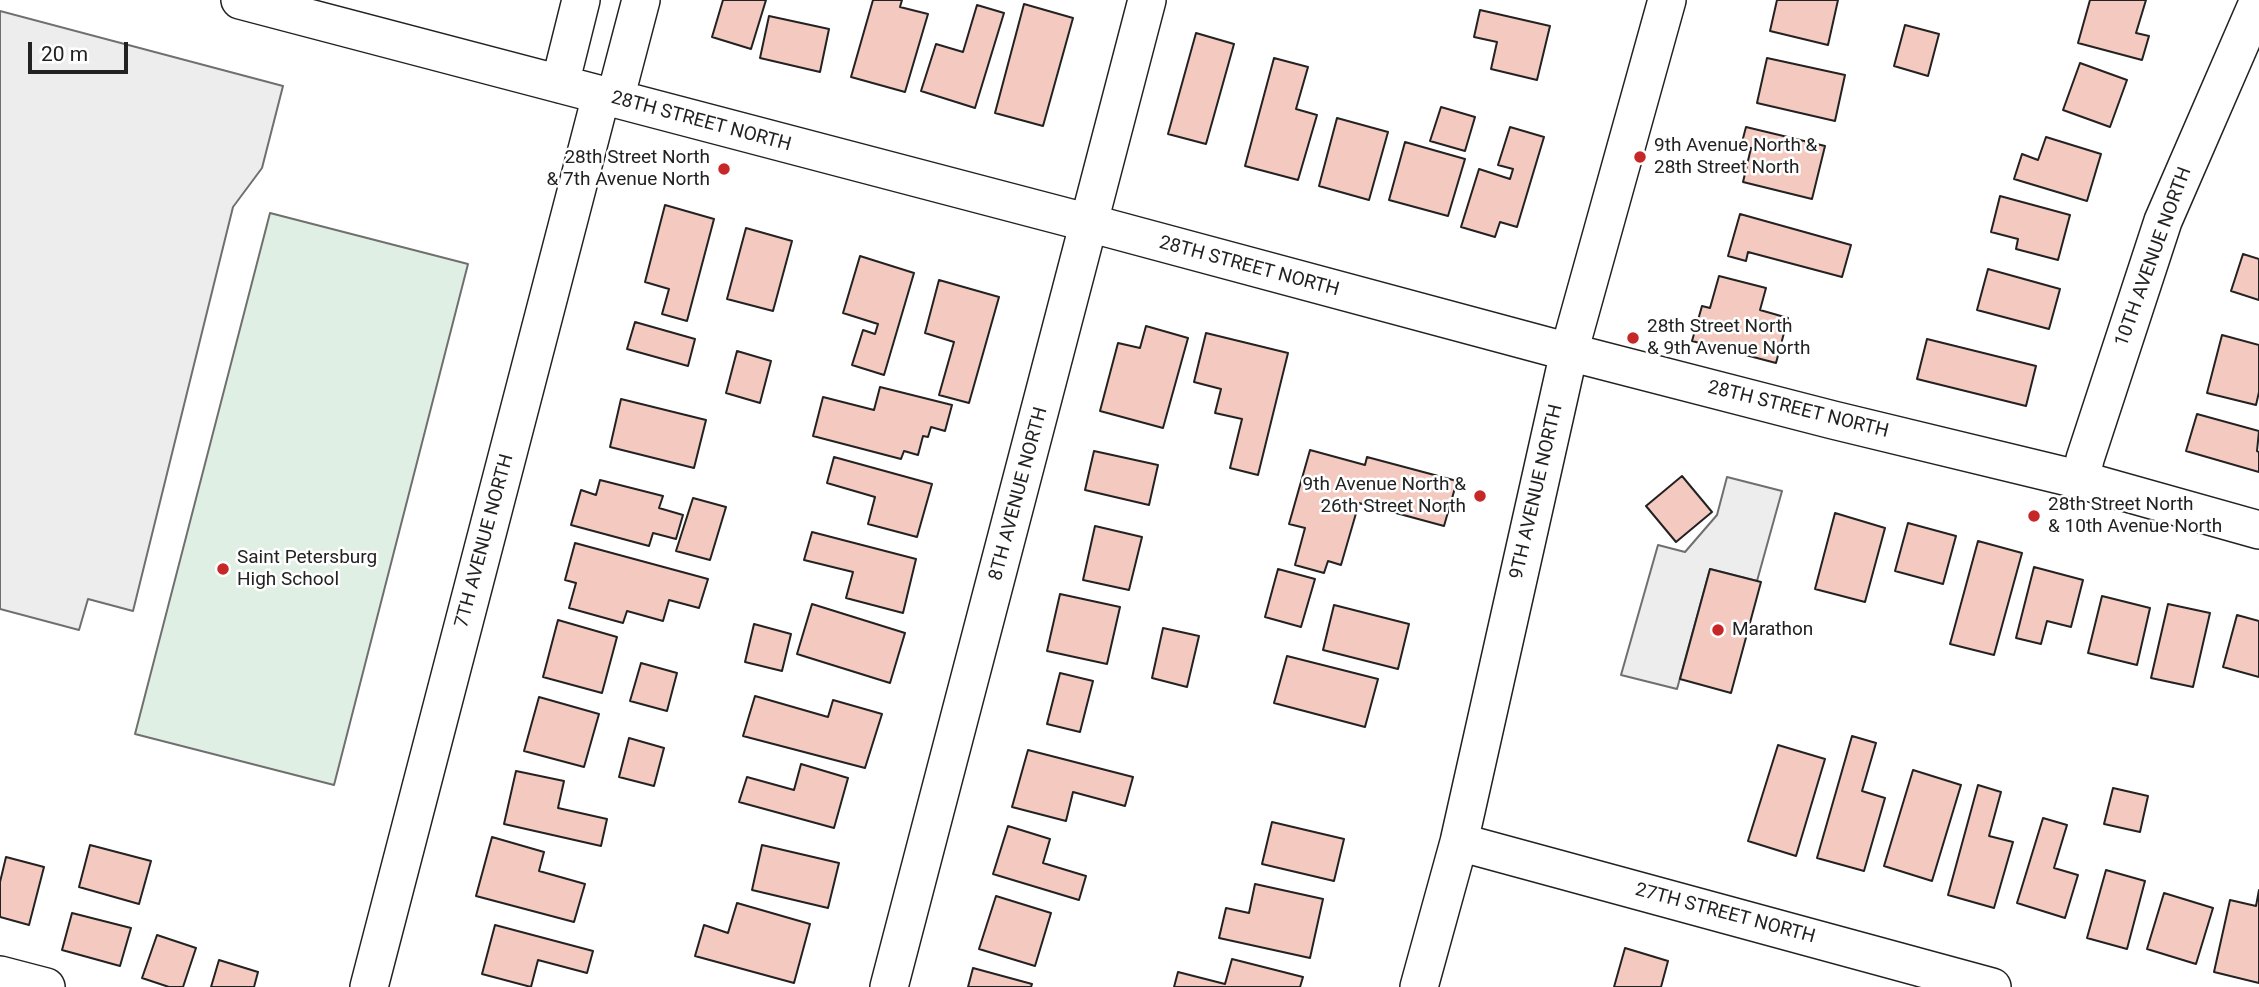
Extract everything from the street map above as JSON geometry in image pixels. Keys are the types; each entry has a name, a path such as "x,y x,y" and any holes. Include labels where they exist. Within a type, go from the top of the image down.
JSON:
{"street":[{"name":"28TH STREET NORTH","path":"240,0 1569,352 2081,480 2259,530"},
{"path":"559,84 581,0"},
{"name":"7TH AVENUE NORTH","path":"369,987 608,97 641,0"},
{"name":"8TH AVENUE NORTH","path":"890,987 1147,0"},
{"name":"9TH AVENUE NORTH","path":"1419,987 1459,842 1569,352 1667,0"},
{"name":"10TH AVENUE NORTH","path":"2081,480 2085,459 2163,221 2259,0"},
{"name":"27TH STREET NORTH","path":"1459,842 1992,987"},
{"path":"0,975 46,987"}],"green space":[{"path":"270,213 468,264 334,785 135,734"}],"shaded area":[{"path":"0,11 283,86 262,168 233,207 133,611 88,599 79,630 0,609"},
{"path":"1727,477 1782,491 1757,581 1710,569 1677,689 1621,675 1658,545 1685,552 1717,515"}],"building":[{"path":"723,0 766,0 751,49 712,37"},
{"path":"873,0 902,0 900,7 928,14 905,92 851,77"},
{"path":"1777,0 1838,0 1828,45 1770,31"},
{"path":"2090,0 2146,0 2136,33 2149,36 2142,60 2078,43"},
{"path":"1024,4 1073,18 1043,126 995,113"},
{"path":"977,5 1004,13 975,108 921,91 936,44 963,52"},
{"path":"1480,10 1550,26 1537,80 1491,69 1497,42 1474,37"},
{"path":"769,16 829,29 820,72 760,58"},
{"path":"1905,25 1939,34 1928,76 1894,66"},
{"path":"1196,33 1234,44 1206,144 1168,134"},
{"path":"1274,58 1308,67 1296,109 1317,115 1298,180 1245,166"},
{"path":"1767,58 1845,75 1835,121 1757,103"},
{"path":"2080,63 2127,80 2110,127 2063,110"},
{"path":"1441,107 1475,117 1465,151 1430,141"},
{"path":"1337,118 1388,132 1369,200 1319,186"},
{"path":"1510,127 1544,137 1517,227 1500,222 1495,237 1461,227 1479,169 1510,179 1513,169 1498,165"},
{"path":"1746,127 1825,146 1812,199 1743,182 1751,148 1741,146"},
{"path":"2046,137 2101,154 2087,201 2014,179 2022,154 2038,160"},
{"path":"1405,142 1465,159 1448,216 1389,200"},
{"path":"2000,196 2070,215 2058,260 2016,249 2018,239 1991,232"},
{"path":"665,205 714,219 687,321 662,314 669,289 645,282"},
{"path":"1740,214 1851,245 1842,277 1748,252 1746,261 1728,256"},
{"path":"746,228 792,241 773,311 727,299"},
{"path":"2243,254 2259,259 2259,300 2231,291"},
{"path":"860,256 914,273 884,375 852,365 863,330 875,334 878,324 843,313"},
{"path":"1988,269 2060,289 2049,329 1977,310"},
{"path":"1719,276 1766,288 1760,310 1788,318 1776,363 1692,341 1702,306 1710,308"},
{"path":"939,280 999,297 969,403 939,395 954,342 925,333"},
{"path":"635,322 695,339 688,366 627,349"},
{"path":"1146,326 1188,338 1163,428 1100,411 1118,343 1140,348"},
{"path":"1206,333 1288,353 1258,475 1230,468 1242,419 1215,413 1221,389 1194,382"},
{"path":"2222,335 2259,345 2259,392 2256,405 2207,393"},
{"path":"1927,339 2036,366 2026,406 1917,379"},
{"path":"737,351 771,361 760,403 726,393"},
{"path":"880,387 952,405 945,431 931,427 928,437 923,436 918,455 904,451 901,459 813,436 823,397 874,410"},
{"path":"621,399 706,420 694,468 610,447"},
{"path":"2197,414 2259,431 2259,472 2186,451"},
{"path":"1310,450 1365,465 1367,457 1457,481 1444,526 1359,503 1341,565 1328,561 1324,573 1295,565 1305,528 1289,524"},
{"path":"1094,451 1158,465 1149,505 1085,490"},
{"path":"834,457 932,484 917,537 868,524 875,497 827,483"},
{"path":"1682,476 1712,512 1676,542 1646,506"},
{"path":"600,480 663,496 659,508 683,515 676,539 653,533 649,546 571,525 581,490 596,495"},
{"path":"693,498 726,507 710,560 676,551"},
{"path":"1835,513 1885,528 1865,602 1815,589"},
{"path":"1908,523 1956,536 1943,584 1895,571"},
{"path":"1095,526 1142,537 1129,590 1083,580"},
{"path":"812,532 916,559 903,613 846,598 853,572 804,560"},
{"path":"1978,541 2022,553 1994,655 1950,644"},
{"path":"575,543 708,579 699,608 669,600 663,621 627,611 623,623 569,608 576,583 565,580"},
{"path":"2034,567 2083,580 2071,627 2047,621 2041,644 2016,638"},
{"path":"1278,569 1315,579 1301,627 1265,617"},
{"path":"1710,569 1761,582 1731,693 1680,679"},
{"path":"1060,594 1120,607 1107,664 1047,651"},
{"path":"2102,596 2150,608 2137,665 2088,653"},
{"path":"812,604 905,633 890,683 797,654"},
{"path":"2168,604 2210,613 2193,687 2151,678"},
{"path":"1334,605 1409,624 1398,669 1323,650"},
{"path":"2237,615 2259,621 2259,677 2223,667"},
{"path":"558,620 617,637 602,693 543,677"},
{"path":"754,624 791,634 782,671 745,662"},
{"path":"1163,628 1199,636 1187,687 1152,678"},
{"path":"1287,656 1378,679 1365,727 1274,703"},
{"path":"641,663 677,673 667,711 630,701"},
{"path":"1060,673 1093,681 1080,732 1047,724"},
{"path":"755,696 828,717 833,700 882,714 865,768 743,736"},
{"path":"539,697 599,714 584,767 524,751"},
{"path":"1852,736 1876,743 1862,791 1885,798 1864,871 1817,858"},
{"path":"629,738 664,748 654,786 619,777"},
{"path":"1778,745 1825,759 1796,856 1748,841"},
{"path":"1028,750 1133,777 1125,806 1073,792 1066,821 1012,807"},
{"path":"801,764 848,778 834,828 739,802 747,777 794,790"},
{"path":"1913,770 1961,785 1932,881 1884,866"},
{"path":"516,771 564,781 558,808 607,819 601,846 504,824"},
{"path":"1978,785 2001,792 1989,836 2013,842 1994,908 1948,895"},
{"path":"2113,788 2148,796 2140,832 2104,824"},
{"path":"2043,818 2067,825 2054,868 2078,875 2065,918 2017,903"},
{"path":"1272,822 1344,839 1334,881 1262,864"},
{"path":"1008,826 1050,839 1043,863 1086,876 1079,900 993,874"},
{"path":"492,837 544,852 539,871 585,884 574,922 476,896"},
{"path":"90,845 151,861 139,904 79,887"},
{"path":"762,845 839,863 828,908 752,890"},
{"path":"6,857 44,867 29,925 0,917 0,882"},
{"path":"2106,870 2145,881 2127,949 2087,938"},
{"path":"1255,884 1323,899 1310,958 1219,938 1226,908 1249,913"},
{"path":"2259,890 2259,983 2214,972 2230,900 2256,906"},
{"path":"2164,893 2213,908 2196,964 2147,949"},
{"path":"996,896 1051,913 1035,966 979,949"},
{"path":"737,903 810,924 794,983 695,956 704,925 728,933"},
{"path":"72,913 131,928 120,966 62,950"},
{"path":"495,925 593,951 587,973 538,960 531,987 482,974"},
{"path":"157,935 196,948 183,987 169,987 142,978"},
{"path":"1625,948 1668,961 1661,987 1614,987"},
{"path":"1232,959 1303,977 1300,987 1174,987 1178,972 1225,984"},
{"path":"219,960 258,972 254,987 211,987"},
{"path":"973,968 1032,984 1031,987 968,987"}],"place":[{"name":"9th Avenue North & 28th Street North","path":"1640,157"},
{"name":"28th Street North & 7th Avenue North","path":"724,169"},
{"name":"28th Street North & 9th Avenue North","path":"1633,338"},
{"name":"9th Avenue North & 26th Street North","path":"1480,496"},
{"name":"28th Street North & 10th Avenue North","path":"2034,516"},
{"name":"Saint Petersburg High School","path":"223,569"},
{"name":"Marathon","path":"1718,630"}]}
